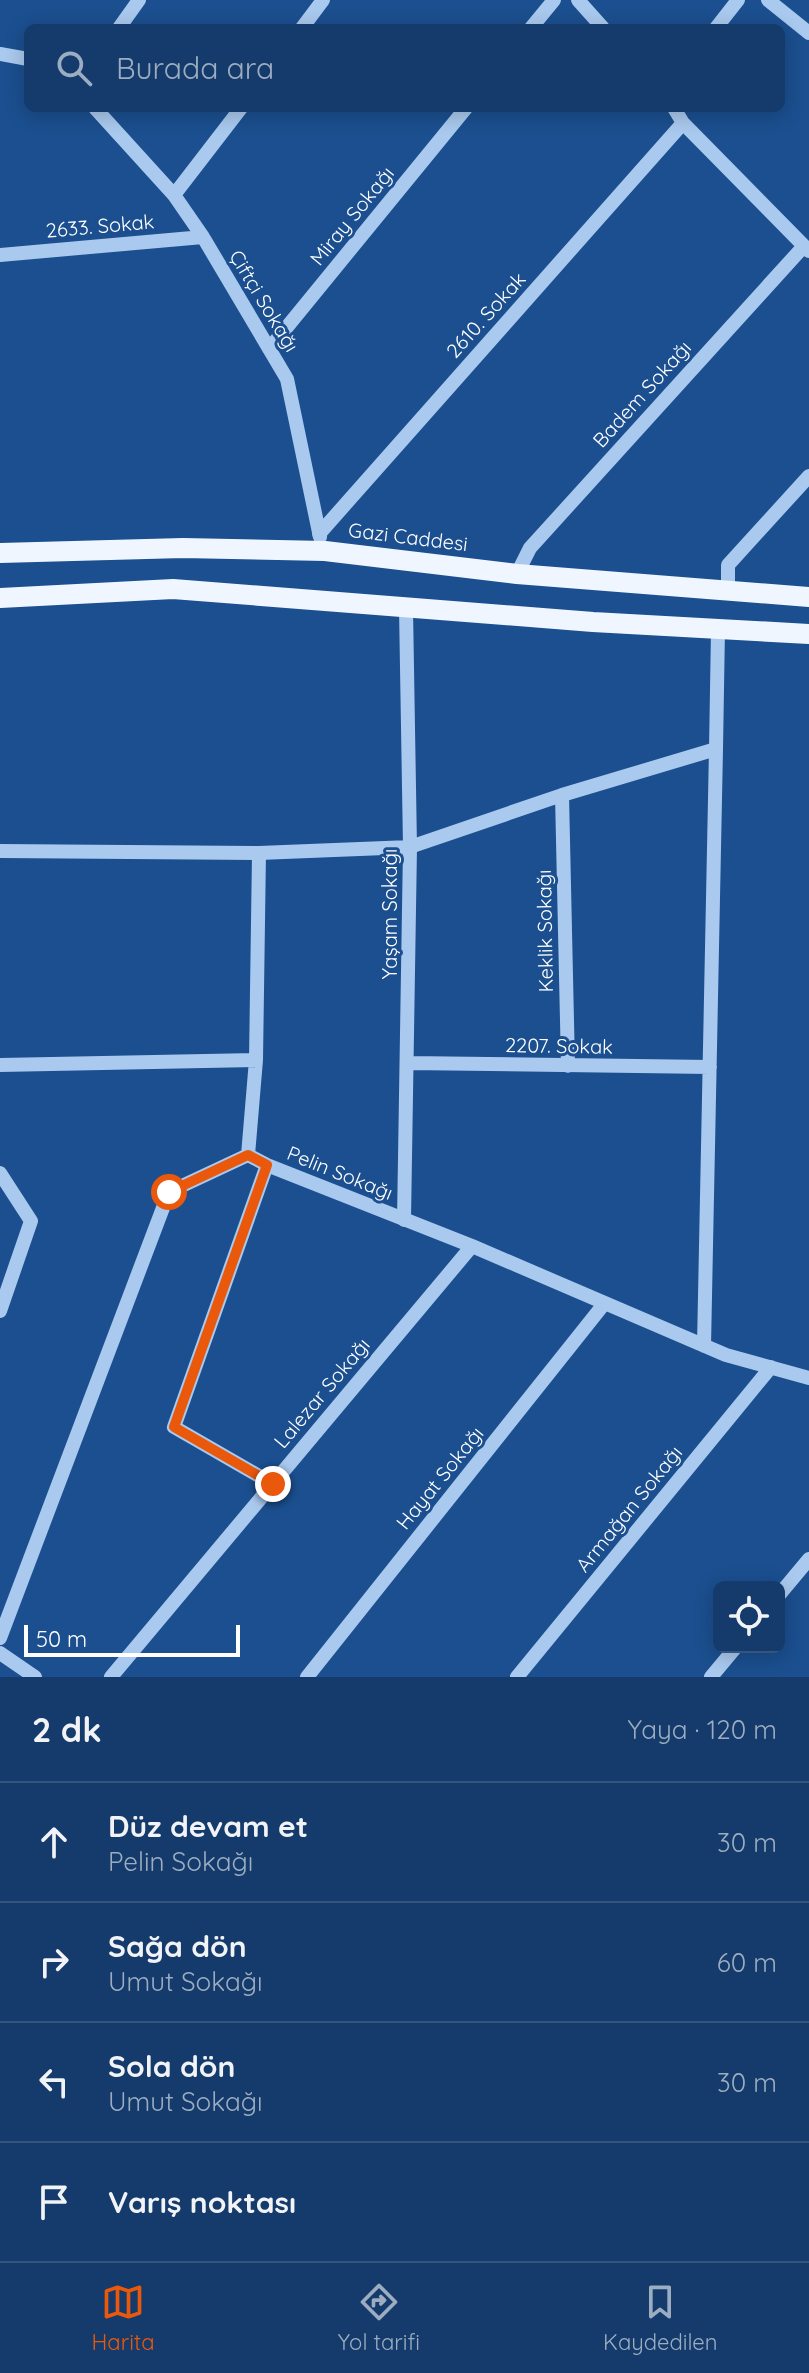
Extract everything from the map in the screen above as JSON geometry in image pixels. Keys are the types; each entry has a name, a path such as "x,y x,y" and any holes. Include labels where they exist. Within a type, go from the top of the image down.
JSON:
{"main road":[{"name":"Gazi Caddesi","path":"0,553 322,542 517,574 809,597"},
{"path":"0,598 173,589 593,622 809,634"}],"street":[{"path":"122,24 139,0"},
{"path":"305,24 323,0"},
{"path":"534,24 554,0"},
{"path":"578,0 599,24"},
{"path":"719,24 738,0"},
{"path":"768,0 809,33"},
{"path":"0,54 24,58"},
{"name":"Çiftçi Sokağı","path":"99,112 174,195 203,237 287,379 322,542"},
{"path":"174,195 238,112"},
{"name":"Miray Sokağı","path":"269,349 463,112"},
{"path":"676,112 683,123 807,248"},
{"name":"2610. Sokak","path":"322,542 683,123"},
{"name":"2633. Sokak","path":"0,255 203,237"},
{"name":"Badem Sokağı","path":"517,574 530,548 807,248"},
{"path":"728,592 728,565 809,476"},
{"name":"Yaşam Sokağı","path":"404,1220 410,847 406,608"},
{"path":"704,1346 718,629"},
{"path":"0,851 259,853 410,847 562,795 716,749"},
{"name":"Keklik Sokağı","path":"562,795 568,1066"},
{"path":"0,1638 169,1192 248,1155 256,1060 259,853"},
{"path":"0,1065 256,1060"},
{"name":"2207. Sokak","path":"408,1063 710,1067"},
{"name":"Pelin Sokağı","path":"248,1155 472,1246 704,1346 809,1378"},
{"path":"267,1165 174,1427 273,1484"},
{"path":"0,1173 31,1221 0,1311"},
{"name":"Lalezar Sokağı","path":"111,1677 472,1246"},
{"name":"Hayat Sokağı","path":"307,1677 604,1304"},
{"name":"Armağan Sokağı","path":"517,1677 771,1367"},
{"path":"785,1588 809,1559"},
{"path":"0,1653 35,1677"},
{"path":"711,1677 731,1653"}],"route":[{"path":"169,1192 248,1155 267,1165 174,1427 273,1484"}]}
